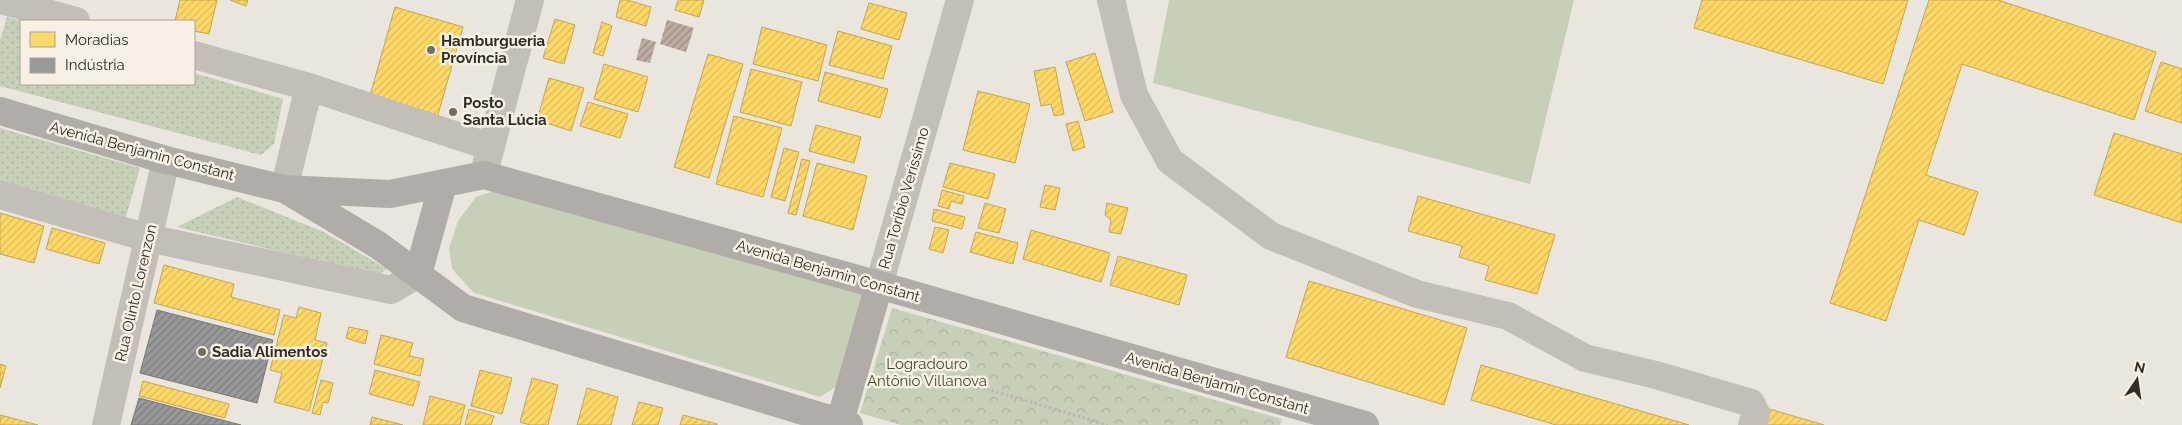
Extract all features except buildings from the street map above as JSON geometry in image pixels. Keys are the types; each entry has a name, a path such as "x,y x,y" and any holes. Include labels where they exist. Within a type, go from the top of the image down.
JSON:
{"main road":[{"name":"Avenida Benjamin Constant","path":"0,111 166,160 284,189 390,194 484,174 879,285 1299,416 1365,425"},
{"path":"418,274 443,184"},
{"name":"Avenida Benjamin Constant","path":"284,189 378,245 462,308 842,424"},
{"name":"Rua Toríbio Veríssimo","path":"842,424 879,285"}],"street":[{"path":"1,0 72,20"},
{"path":"484,174 530,0"},
{"name":"Rua Toríbio Veríssimo","path":"879,285 960,0"},
{"path":"1111,0 1134,95 1170,161 1271,236 1417,294 1508,316 1585,358 1656,375 1751,403 1756,413 1752,425"},
{"path":"195,55 309,87 491,147"},
{"path":"284,189 309,87"},
{"name":"Rua Olinto Lorenzon","path":"106,425 166,160"},
{"path":"0,195 148,238 391,290 418,274"}],"path":[{"path":"860,351 1108,425"}],"green space":[{"path":"1169,0 1574,0 1530,184 1153,83"},
{"path":"7,17 20,21 20,85 195,85 195,73 283,99 274,144 261,155 0,86 0,40"},
{"path":"0,128 140,168 125,220 0,183"},
{"path":"503,188 864,292 839,385 820,397 474,293 452,269 449,248 458,221 476,197"},
{"path":"237,197 324,232 387,269 378,275 177,227"},
{"name":"Logradouro Antônio Villanova","path":"892,308 1282,419 1280,425 901,425 860,413"}],"place":[{"name":"Hamburgueria Província","path":"431,50"},
{"name":"Posto Santa Lúcia","path":"453,112"},
{"name":"Sadia Alimentos","path":"202,352"}]}
